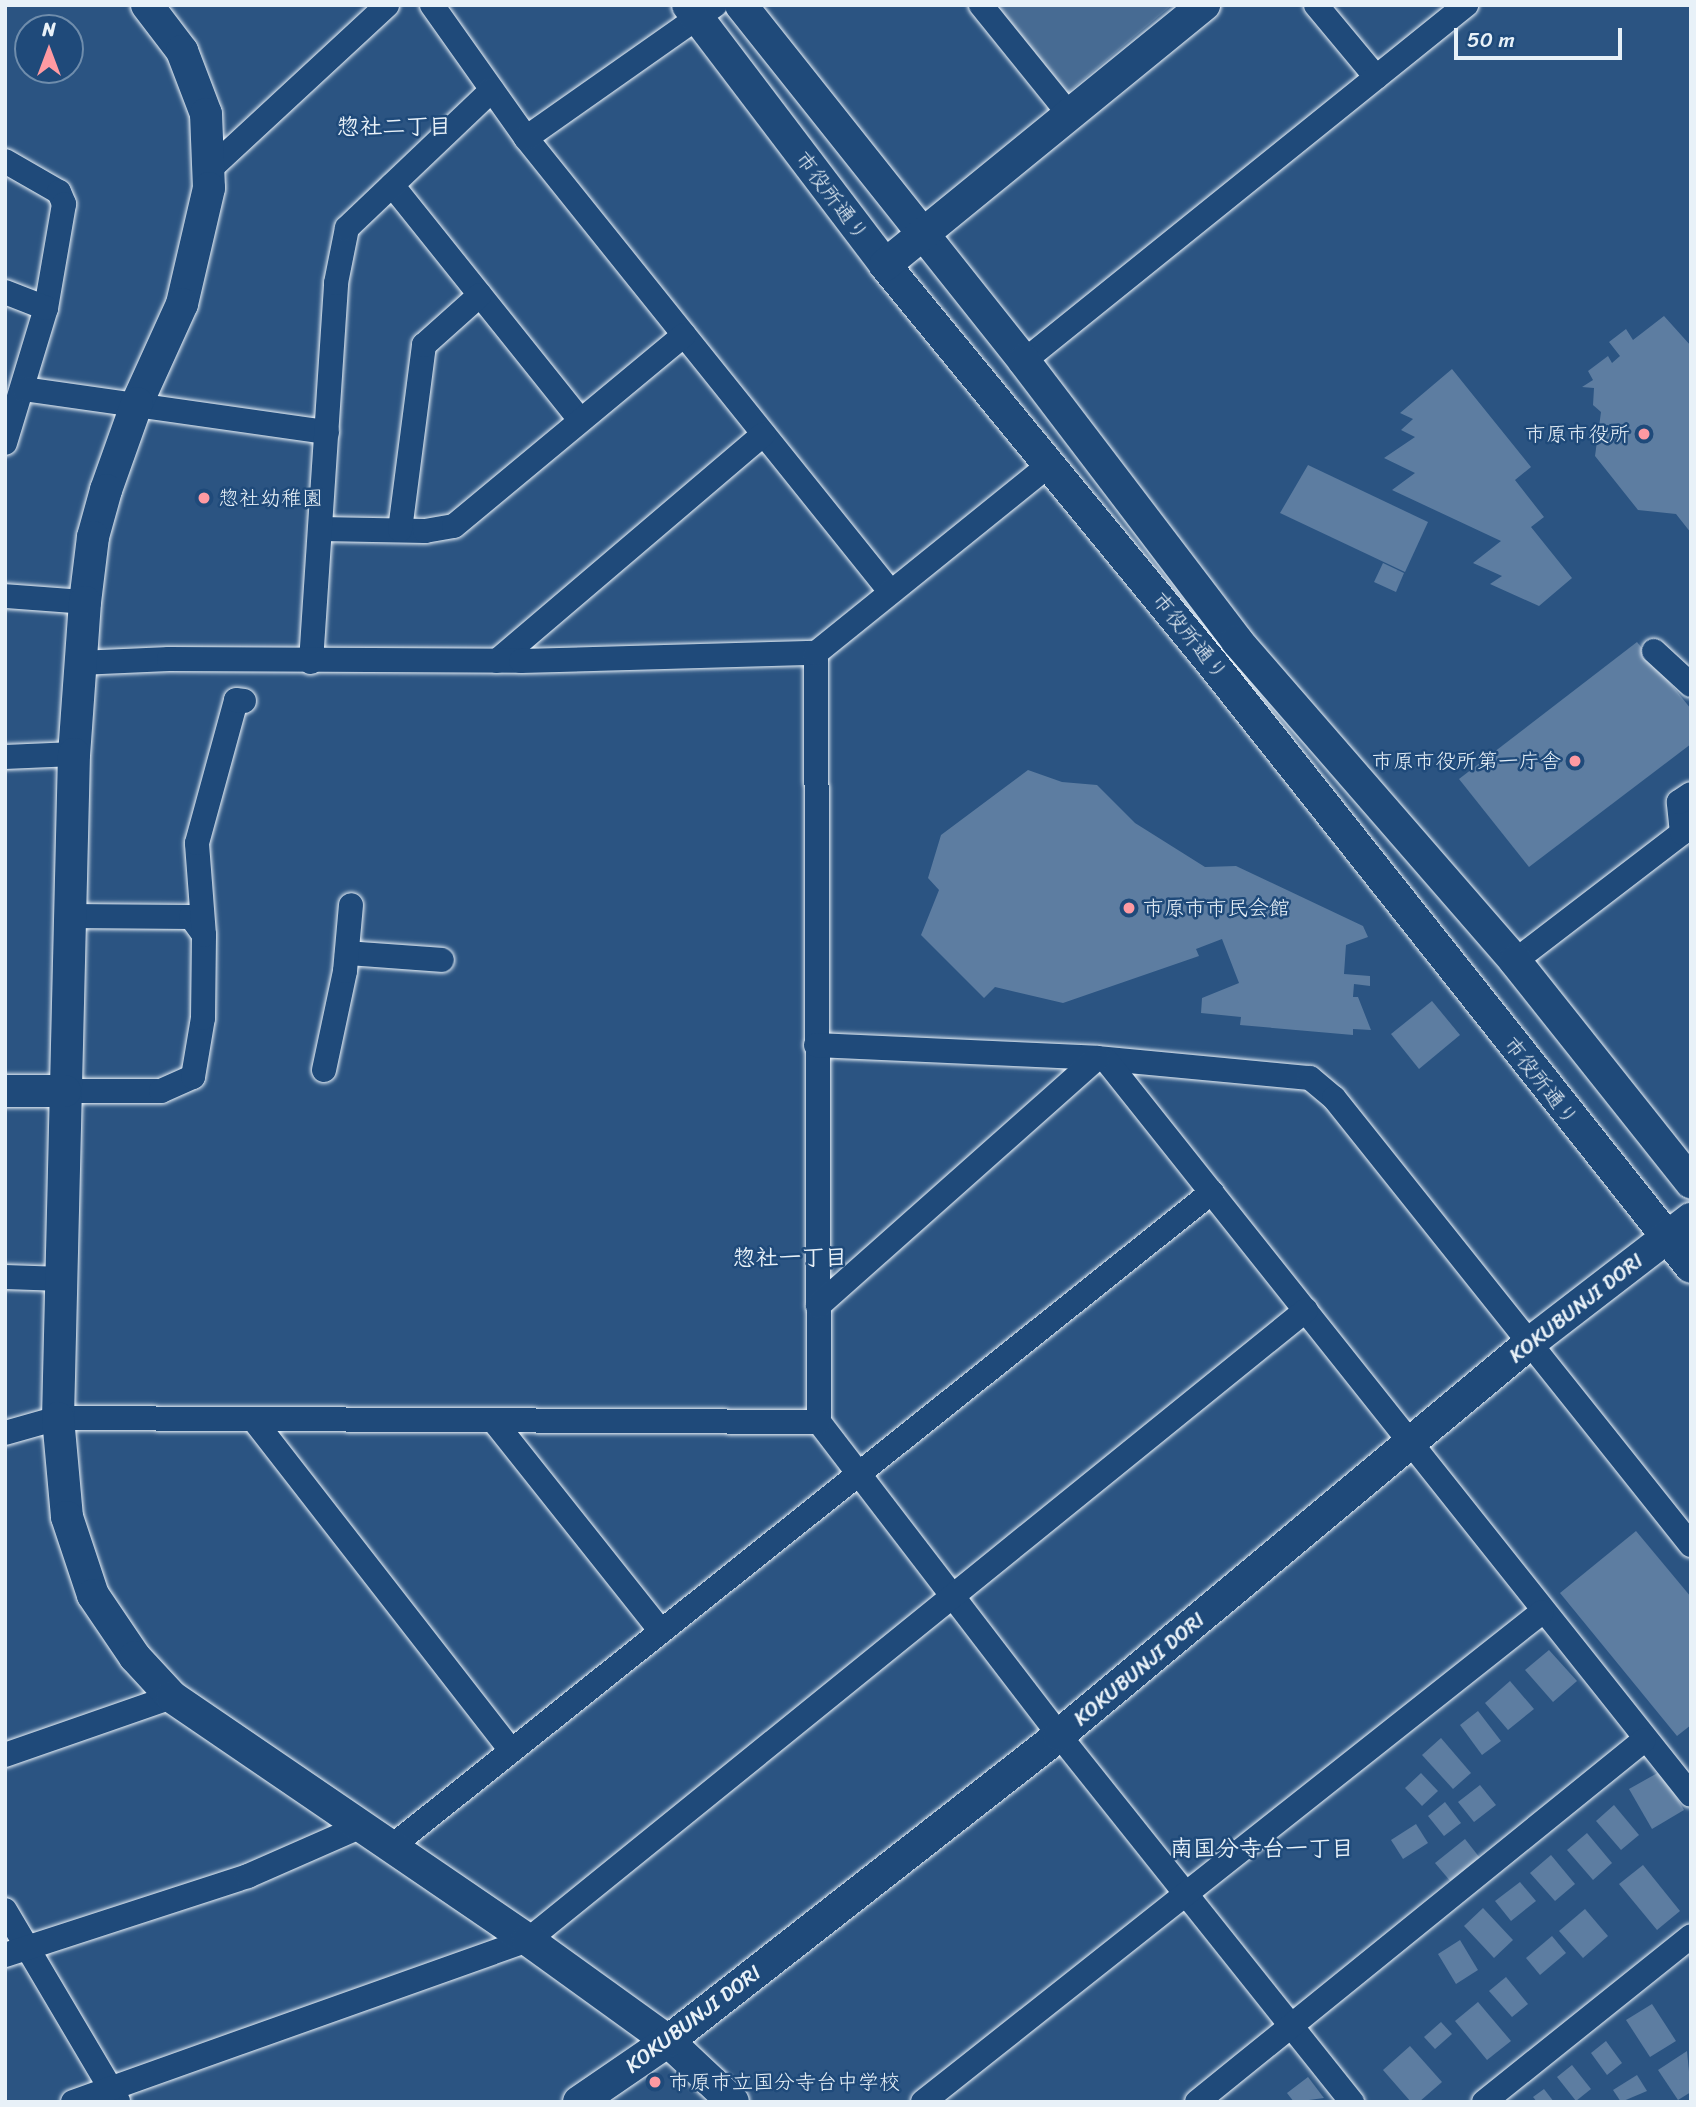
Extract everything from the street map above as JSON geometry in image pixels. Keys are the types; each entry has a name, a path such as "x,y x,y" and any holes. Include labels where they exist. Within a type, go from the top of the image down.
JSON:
{"street":[{"path":"208,171 387,5"},
{"path":"432,5 526,138 889,590"},
{"name":"市役所通り","path":"741,5 1024,361 1237,641 1514,961 1691,1182"},
{"path":"981,5 1068,113"},
{"path":"885,265 1068,113 1204,5"},
{"path":"1315,5 1376,77"},
{"path":"1024,361 1466,5"},
{"path":"157,9 182,51 206,114 209,188 182,304 137,403 93,537 85,602 74,754 58,1418 68,1517 93,1595 135,1657 172,1697 528,1940 668,2041 733,2102"},
{"path":"526,138 700,9"},
{"name":"市役所通り","path":"700,9 885,265 1050,464 1665,1238 1691,1267"},
{"path":"311,662 336,283 347,228 492,90"},
{"path":"5,161 64,198 46,308 24,389 5,443"},
{"path":"392,185 580,420"},
{"path":"5,292 46,308"},
{"path":"400,530 424,345 480,295"},
{"path":"321,529 400,530 454,526 684,335"},
{"path":"24,389 327,432"},
{"path":"497,661 764,434"},
{"path":"79,663 497,661 816,653 889,590 1050,464"},
{"path":"5,596 85,602"},
{"path":"1654,651 1691,685"},
{"path":"816,653 819,1422 1059,1735 1352,2102"},
{"path":"5,1091 161,1091 193,1077 203,1018 204,935 197,843 236,700 244,701"},
{"path":"5,757 74,754"},
{"path":"1514,961 1682,833 1679,802 1691,794"},
{"path":"324,1070 347,953 351,905"},
{"path":"70,916 191,917 204,935"},
{"path":"347,953 442,960"},
{"path":"816,1045 1102,1059 1310,1078 1334,1098 1691,1545"},
{"path":"1102,1059 1212,1192 1412,1443 1542,1612 1691,1795"},
{"path":"818,1306 1102,1059"},
{"path":"391,1847 1212,1192"},
{"name":"KOKUBUNJI DORI","path":"579,2102 668,2041 1059,1735 1531,1342 1691,1219"},
{"path":"5,1278 63,1279"},
{"path":"74,2102 115,2095 528,1940 1306,1310"},
{"path":"5,1433 58,1418 819,1422"},
{"path":"253,1419 511,1751"},
{"path":"494,1420 661,1630"},
{"path":"923,2102 1542,1612"},
{"path":"5,1755 172,1697"},
{"path":"1197,2102 1644,1740"},
{"path":"5,1955 248,1876 362,1826"},
{"path":"5,1910 30,1947 115,2095"},
{"path":"1484,2102 1691,1936"}],"shaded area":[{"path":"992,5 1172,5 1065,95"}],"building":[{"name":"市原市役所","path":"1664,316 1691,346 1691,533 1676,514 1638,510 1595,456 1601,412 1593,405 1594,388 1582,387 1593,380 1588,371 1608,356 1612,363 1620,356 1609,342 1626,329 1633,340"},
{"path":"1452,369 1531,467 1515,480 1544,517 1531,527 1572,578 1539,606 1490,584 1502,576 1473,563 1501,541 1392,490 1415,473 1384,458 1415,437 1401,430 1413,419 1400,413"},
{"path":"1308,465 1428,522 1405,572 1280,513"},
{"path":"1383,563 1404,573 1396,592 1374,582"},
{"name":"市原市役所第一庁舎","path":"1637,642 1691,709 1691,744 1529,867 1459,779"},
{"name":"市原市市民会館","path":"1028,770 1062,782 1097,785 1135,823 1205,867 1236,866 1363,926 1368,937 1346,945 1344,974 1370,976 1370,986 1354,984 1353,997 1358,997 1371,1030 1353,1029 1353,1035 1240,1025 1241,1017 1201,1013 1202,998 1239,983 1222,939 1196,949 1199,956 1063,1003 995,987 984,998 921,935 939,890 928,878 941,835"},
{"path":"1432,1001 1460,1035 1419,1069 1391,1034"},
{"path":"1636,1531 1691,1597 1691,1725 1677,1736 1560,1593"},
{"path":"1549,1650 1577,1681 1553,1702 1525,1670"},
{"path":"1510,1681 1534,1709 1508,1730 1485,1703"},
{"path":"1478,1711 1501,1741 1482,1755 1460,1725"},
{"path":"1441,1738 1471,1773 1453,1789 1422,1755"},
{"path":"1661,1771 1684,1810 1652,1829 1629,1789"},
{"path":"1421,1773 1438,1791 1422,1806 1405,1788"},
{"path":"1480,1785 1496,1805 1474,1822 1458,1802"},
{"path":"1445,1802 1461,1823 1444,1836 1428,1816"},
{"path":"1614,1805 1639,1835 1621,1850 1596,1821"},
{"path":"1416,1824 1428,1843 1403,1859 1391,1840"},
{"path":"1587,1833 1612,1863 1593,1880 1567,1850"},
{"path":"1465,1839 1480,1858 1451,1882 1435,1863"},
{"path":"1551,1855 1575,1884 1555,1901 1530,1873"},
{"path":"1643,1865 1680,1911 1657,1930 1619,1884"},
{"path":"1520,1882 1536,1901 1511,1921 1495,1901"},
{"path":"1483,1908 1513,1940 1494,1958 1464,1926"},
{"path":"1585,1909 1608,1936 1583,1958 1559,1931"},
{"path":"1552,1936 1566,1953 1540,1975 1526,1958"},
{"path":"1460,1940 1478,1970 1456,1984 1438,1954"},
{"path":"1506,1977 1528,2004 1512,2017 1489,1991"},
{"path":"1478,2002 1511,2041 1487,2060 1455,2021"},
{"path":"1652,2004 1676,2041 1650,2057 1626,2020"},
{"path":"1441,2022 1452,2034 1435,2049 1424,2037"},
{"path":"1606,2041 1622,2063 1607,2075 1591,2053"},
{"path":"1410,2046 1442,2082 1419,2102 1411,2102 1383,2070"},
{"path":"1687,2051 1691,2092 1678,2100 1658,2070"},
{"path":"1572,2065 1591,2089 1576,2101 1557,2077"},
{"path":"1637,2075 1647,2091 1621,2102 1613,2090"},
{"path":"1308,2077 1324,2098 1294,2102 1287,2093"},
{"path":"1544,2089 1554,2102 1537,2102 1533,2097"}],"place":[{"name":"市原市役所","path":"1644,434"},
{"name":"惣社幼稚園","path":"204,498"},
{"name":"市原市役所第一庁舎","path":"1575,761"},
{"name":"市原市市民会館","path":"1129,908"},
{"name":"市原市立国分寺台中学校","path":"655,2082"}],"district":[{"name":"惣社二丁目","path":"394,127"},
{"name":"惣社一丁目","path":"790,1258"},
{"name":"南国分寺台一丁目","path":"1262,1849"}]}
